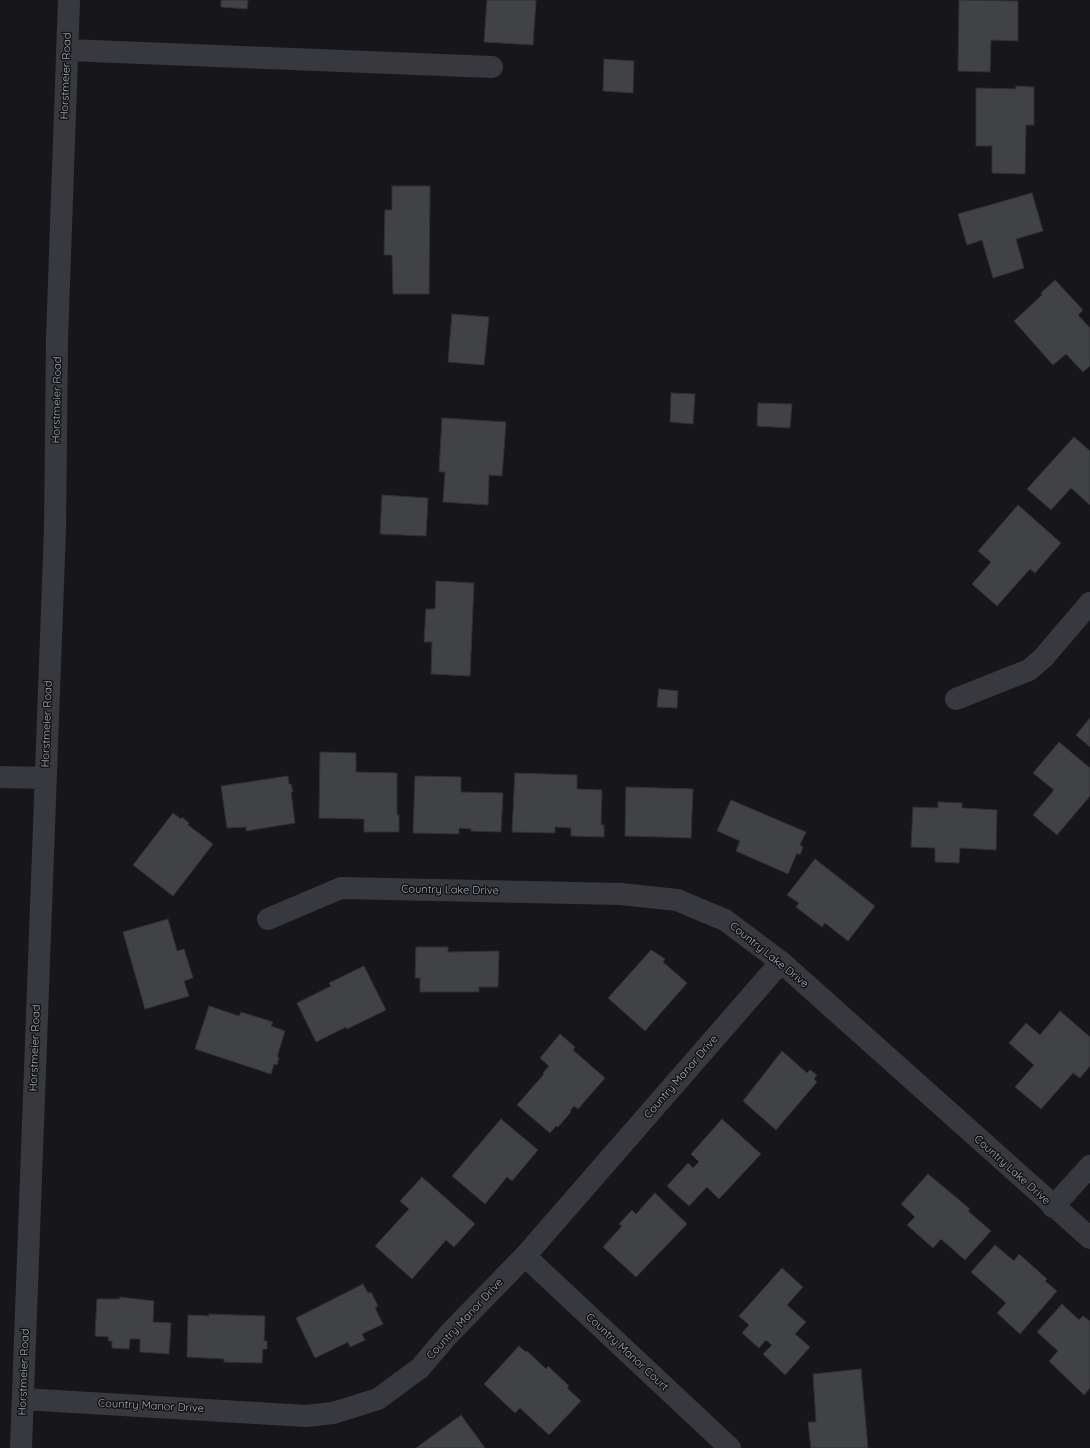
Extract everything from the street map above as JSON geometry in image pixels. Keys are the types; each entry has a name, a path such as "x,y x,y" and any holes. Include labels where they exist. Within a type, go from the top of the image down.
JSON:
{"street":[{"name":"Horstmeier Road","path":"21,1448 55,529 57,339 69,0"},
{"path":"67,50 492,67"},
{"path":"956,699 1029,670 1043,658 1090,603"},
{"path":"0,777 45,778"},
{"name":"Country Lake Drive","path":"268,919 341,888 621,894 677,900 725,920 781,962 1053,1207 1090,1238"},
{"name":"Country Manor Drive","path":"23,1399 306,1416 332,1413 378,1399 420,1368 448,1335 525,1256 781,962"},
{"path":"1053,1207 1090,1166"},
{"name":"Country Manor Court","path":"525,1256 730,1448"}],"building":[{"path":"221,0 248,0 247,9 221,7"},
{"path":"487,0 536,0 533,45 484,42"},
{"path":"959,0 1018,1 1018,41 991,40 990,72 958,71"},
{"path":"604,59 634,61 633,93 603,91"},
{"path":"1016,86 1034,87 1034,125 1026,125 1025,174 992,173 992,146 976,146 976,88 1016,89"},
{"path":"392,186 430,186 429,294 393,294 392,255 384,255 385,210 392,210"},
{"path":"1032,193 1043,231 1016,239 1024,268 993,278 982,240 967,245 958,214"},
{"path":"1055,280 1083,310 1078,315 1090,328 1090,366 1083,372 1066,354 1053,365 1014,321 1042,295 1041,293"},
{"path":"452,314 489,317 484,365 448,362"},
{"path":"671,393 695,394 693,424 670,422"},
{"path":"758,403 792,404 790,428 757,426"},
{"path":"442,418 506,422 502,476 489,475 488,505 443,502 445,472 439,472"},
{"path":"1074,437 1090,451 1090,505 1071,488 1051,510 1027,489"},
{"path":"382,495 428,498 426,536 380,534"},
{"path":"1018,505 1061,543 1035,573 1030,569 997,606 972,584 991,562 978,551"},
{"path":"436,581 474,583 470,676 431,674 432,642 424,642 426,609 435,609"},
{"path":"659,689 678,691 677,708 657,707"},
{"path":"1090,718 1090,747 1076,735"},
{"path":"1059,742 1090,768 1090,796 1057,835 1033,815 1054,790 1033,773"},
{"path":"320,752 356,753 356,772 397,773 397,815 399,815 399,832 364,832 364,819 319,818"},
{"path":"515,773 577,775 577,789 602,790 601,825 604,825 604,837 571,836 571,828 555,827 555,833 512,832"},
{"path":"288,776 289,784 291,784 293,792 291,792 295,823 246,831 246,827 227,828 221,786"},
{"path":"415,776 461,777 461,792 503,793 501,832 471,831 471,829 459,828 459,834 413,833"},
{"path":"626,787 693,789 691,838 625,836"},
{"path":"731,800 806,832 800,845 803,847 800,855 797,853 788,874 736,851 740,841 717,831"},
{"path":"938,802 962,803 962,808 997,810 996,850 960,848 959,863 935,862 935,848 911,847 913,807 938,808"},
{"path":"173,813 181,819 182,817 189,823 188,825 213,844 173,896 133,865"},
{"path":"815,859 875,906 848,941 825,923 822,927 796,907 799,903 787,895"},
{"path":"168,919 177,951 184,949 193,978 184,981 189,996 145,1009 123,932"},
{"path":"416,947 448,947 448,952 499,951 498,987 479,987 479,992 420,992 420,978 415,978"},
{"path":"651,950 665,959 663,962 687,983 645,1031 608,998"},
{"path":"364,966 386,1010 316,1042 297,1003 331,986 329,983"},
{"path":"209,1006 239,1016 241,1012 273,1022 271,1026 285,1031 277,1057 279,1057 277,1065 274,1064 271,1074 195,1049"},
{"path":"1060,1011 1090,1037 1090,1066 1080,1078 1073,1073 1041,1109 1015,1087 1034,1065 1009,1043 1026,1023 1040,1035"},
{"path":"560,1034 575,1047 573,1050 605,1078 578,1109 574,1106 570,1111 571,1112 558,1127 556,1126 550,1133 517,1105 544,1074 543,1073 549,1066 540,1058"},
{"path":"782,1051 807,1073 810,1070 817,1075 814,1079 817,1082 776,1130 743,1101"},
{"path":"501,1119 538,1150 512,1181 507,1177 485,1204 452,1176"},
{"path":"722,1119 761,1154 719,1199 707,1187 689,1206 667,1186 688,1163 693,1168 699,1162 691,1154"},
{"path":"928,1174 970,1209 968,1211 991,1231 965,1260 941,1239 933,1248 907,1225 915,1217 901,1204"},
{"path":"422,1177 475,1224 454,1247 446,1240 412,1279 375,1246 409,1209 400,1201"},
{"path":"655,1193 687,1224 636,1277 603,1247 622,1226 619,1224 632,1210 636,1214"},
{"path":"995,1245 1014,1261 1019,1254 1047,1279 1045,1281 1057,1291 1020,1334 997,1313 1006,1303 971,1272"},
{"path":"782,1268 803,1287 787,1305 806,1322 795,1334 810,1347 785,1375 763,1354 772,1345 766,1340 759,1348 742,1333 749,1325 739,1316"},
{"path":"363,1284 368,1293 371,1292 378,1306 375,1308 383,1324 362,1334 365,1340 350,1347 348,1342 315,1358 296,1318"},
{"path":"120,1297 154,1301 153,1322 171,1323 169,1354 140,1352 140,1339 130,1339 129,1349 112,1348 112,1341 108,1341 109,1337 95,1336 97,1299 120,1299"},
{"path":"1062,1304 1079,1320 1083,1316 1090,1321 1090,1388 1084,1395 1049,1361 1058,1351 1037,1332"},
{"path":"209,1314 265,1316 264,1341 267,1341 267,1349 263,1349 262,1363 224,1362 224,1359 187,1357 188,1315 209,1316"},
{"path":"519,1346 526,1352 527,1351 546,1369 548,1366 569,1386 567,1388 581,1401 549,1435 520,1408 515,1413 484,1384"},
{"path":"861,1369 868,1448 811,1448 808,1422 816,1422 813,1374"},
{"path":"461,1415 485,1448 416,1448"}]}
